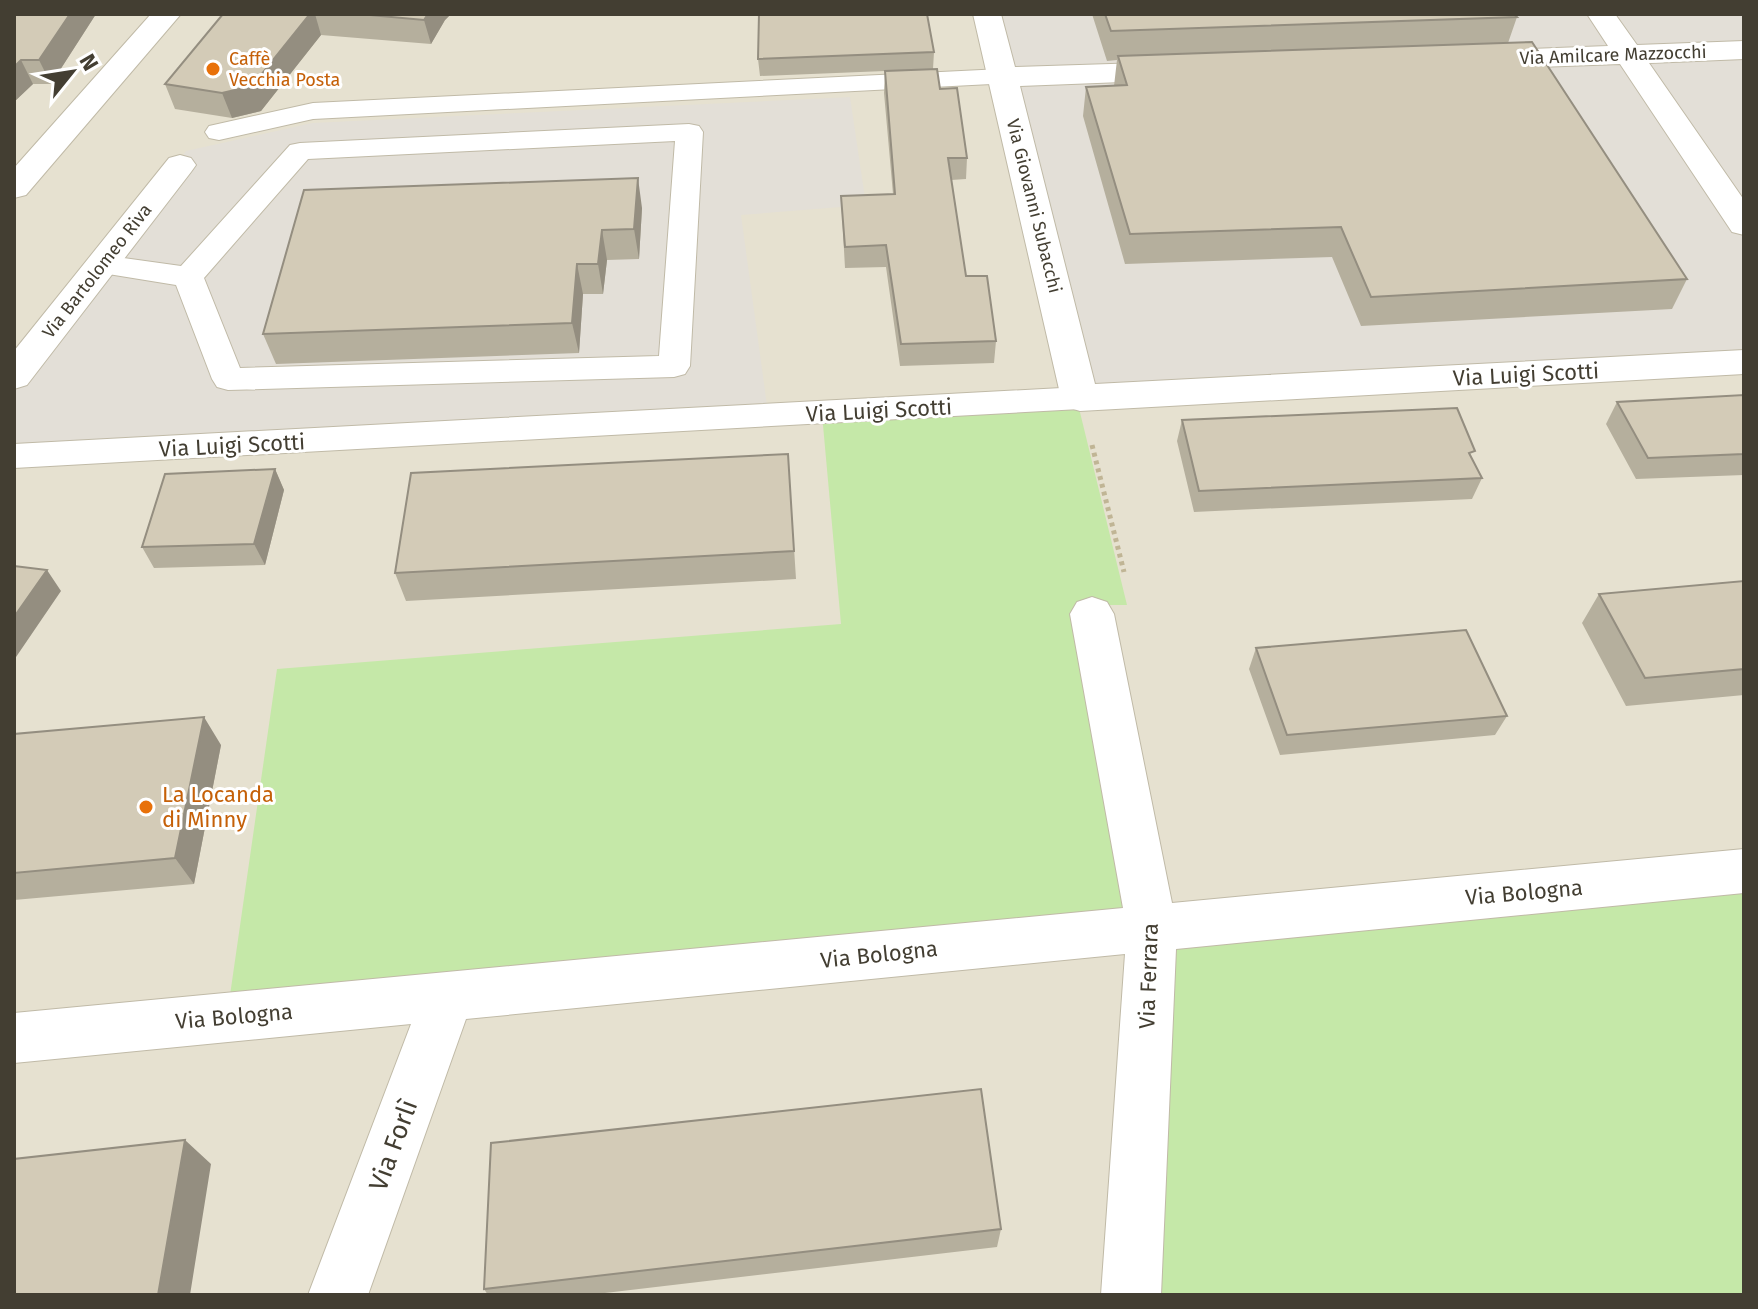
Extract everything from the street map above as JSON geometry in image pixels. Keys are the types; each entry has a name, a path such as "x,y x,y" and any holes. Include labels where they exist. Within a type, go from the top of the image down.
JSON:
{"street":[{"path":"14,188 167,14"},
{"name":"Via Giovanni Subacchi","path":"987,14 1080,398"},
{"path":"1601,14 1744,225"},
{"name":"Via Amilcare Mazzocchi","path":"1457,61 1744,50"},
{"path":"1002,77 1206,70"},
{"name":"Via Bartolomeo Riva","path":"14,376 180,165"},
{"name":"Via Luigi Scotti","path":"1080,398 1744,362"},
{"name":"Via Ferrara","path":"1092,614 1152,928 1131,1295"},
{"name":"Via Bologna","path":"14,1038 1744,871"},
{"name":"Via Forlì","path":"338,1295 448,996"}],"lane":[{"path":"219,132 313,111 1002,77"},
{"path":"689,132 674,366 228,379 188,277 300,151 689,132"},
{"path":"102,264 188,277"},
{"name":"Via Luigi Scotti","path":"14,456 1080,398"}],"path":[{"path":"1080,398 1133,611 1092,614"}],"shaded area":[{"path":"14,14 977,14 1744,360 1744,1295 14,1295"},
{"path":"977,14 1744,14 1744,360 1077,400"},
{"path":"850,97 866,205 741,215 768,413 14,453 14,387 186,151 312,123"}],"green space":[{"path":"1077,400 1127,605 1088,605 1150,919 1744,870 1744,1295 1134,1295 1150,920 227,1016 277,669 841,624 822,414"}],"building":[{"path":"14,14 70,14 39,60 21,60 14,67"},
{"path":"223,14 310,14 252,86 222,93 165,84"},
{"path":"359,14 428,14 424,20"},
{"path":"759,14 927,14 934,52 758,59"},
{"path":"1105,14 1514,14 1517,17 1111,31"},
{"path":"1532,42 1687,279 1371,297 1341,227 1130,234 1086,87 1127,85 1118,56"},
{"path":"937,69 940,89 957,88 967,158 948,158 966,276 987,276 996,341 901,344 886,245 845,247 841,196 895,194 885,71"},
{"path":"638,178 634,229 602,230 598,264 577,264 572,323 263,334 304,190"},
{"path":"1744,395 1744,454 1648,458 1617,402"},
{"path":"1457,408 1475,451 1469,453 1482,478 1199,491 1182,420"},
{"path":"788,454 794,551 395,573 411,473"},
{"path":"275,469 254,544 142,547 165,474"},
{"path":"14,566 47,570 14,617"},
{"path":"1744,581 1744,669 1645,678 1599,594"},
{"path":"1466,630 1507,716 1287,735 1256,648"},
{"path":"204,717 175,858 14,873 14,734"},
{"path":"981,1089 1001,1229 484,1289 491,1143"},
{"path":"185,1140 158,1295 14,1295 14,1159"}],"place":[{"name":"Caffè Vecchia Posta","path":"213,69"},
{"name":"La Locanda di Minny","path":"146,807"}]}
